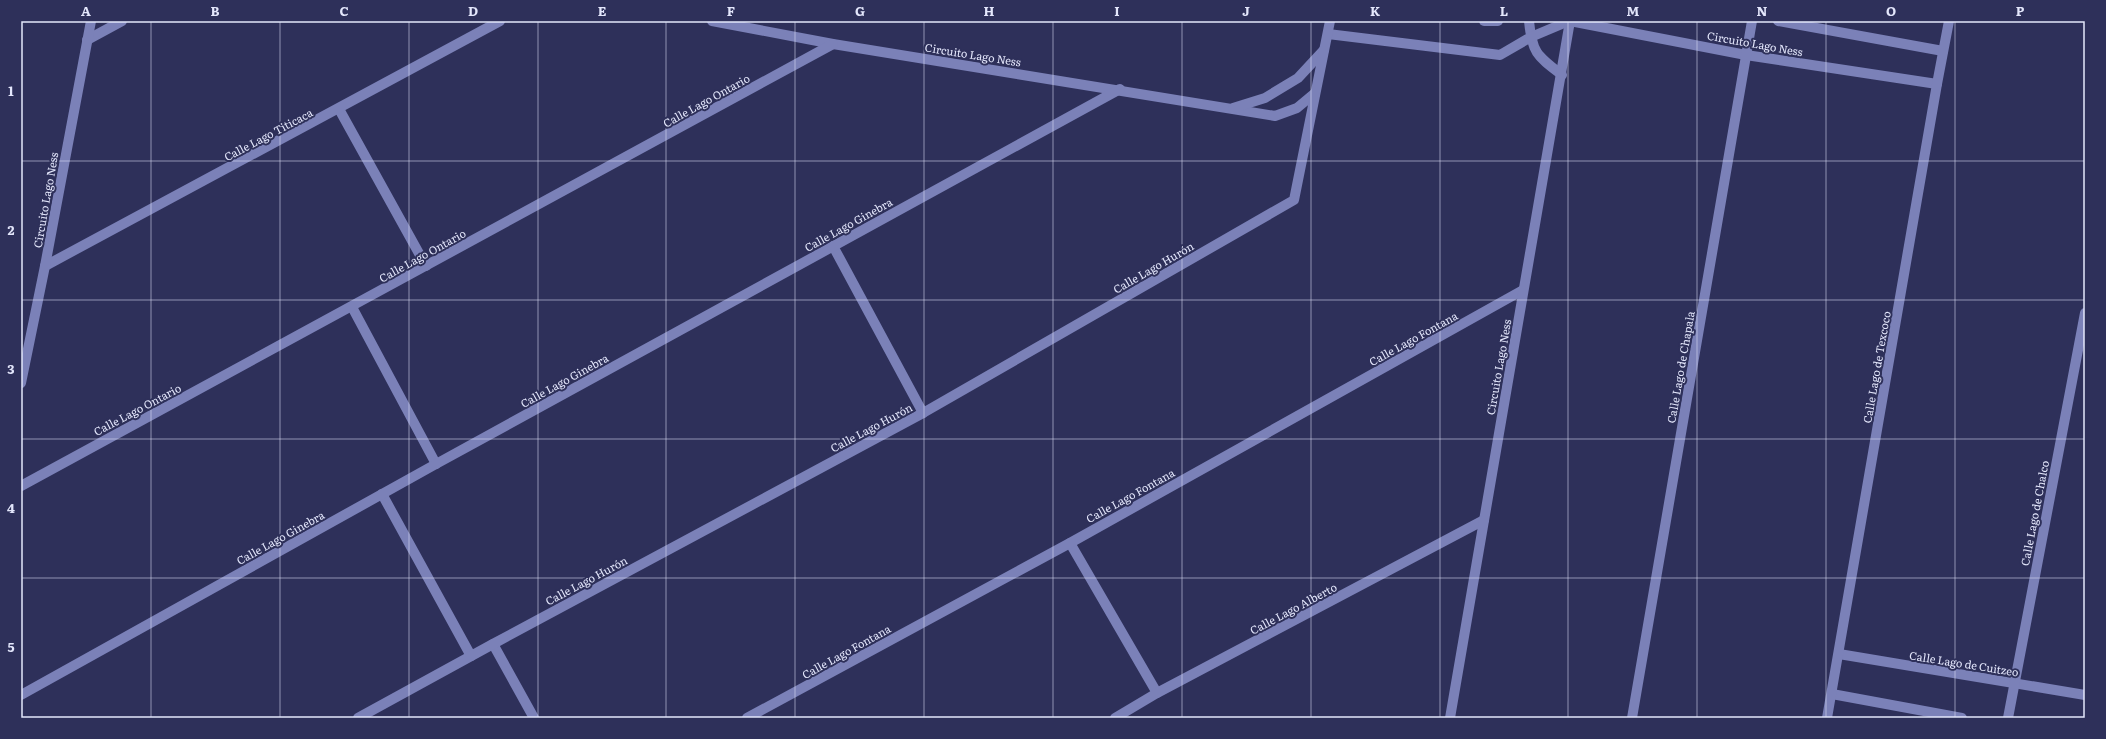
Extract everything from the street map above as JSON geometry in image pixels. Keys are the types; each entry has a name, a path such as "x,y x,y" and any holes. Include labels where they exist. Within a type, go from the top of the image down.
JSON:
{"street":[{"name":"Circuito Lago Ness","path":"21,383 45,266 91,21"},
{"path":"87,40 122,21"},
{"name":"Calle Lago Titicaca","path":"45,266 500,21"},
{"name":"Circuito Lago Ness","path":"712,21 833,44 1120,89 1230,110 1275,116 1297,108 1316,93"},
{"name":"Circuito Lago Ness","path":"1230,110 1265,98 1298,78 1324,50 1330,21"},
{"path":"1484,21 1498,21"},
{"path":"1529,21 1531,37 1539,57 1562,75"},
{"name":"Circuito Lago Ness","path":"1450,718 1523,290 1562,75 1570,21 1746,55 1937,84"},
{"path":"1328,34 1500,55 1531,37 1570,21"},
{"name":"Calle Lago de Chapala","path":"1632,718 1752,21"},
{"path":"1778,21 1943,51"},
{"name":"Calle Lago de Texcoco","path":"1827,718 1840,654 1949,21"},
{"name":"Calle Lago Ontario","path":"21,486 833,44"},
{"name":"Calle Lago Hurón","path":"358,718 923,413 1294,200 1324,50"},
{"name":"Calle Lago Ginebra","path":"21,695 436,464 1120,89"},
{"path":"339,109 426,266"},
{"path":"833,246 923,413"},
{"name":"Calle Lago Fontana","path":"747,718 1070,543 1523,290"},
{"path":"352,307 436,464"},
{"name":"Calle Lago de Chalco","path":"2008,718 2085,313"},
{"path":"382,494 471,656"},
{"name":"Calle Lago Alberto","path":"1115,718 1157,693 1484,520"},
{"path":"1070,543 1157,693"},
{"path":"493,644 534,718"},
{"name":"Calle Lago de Cuitzeo","path":"1840,654 2085,695"},
{"path":"1832,694 1962,718"}]}
